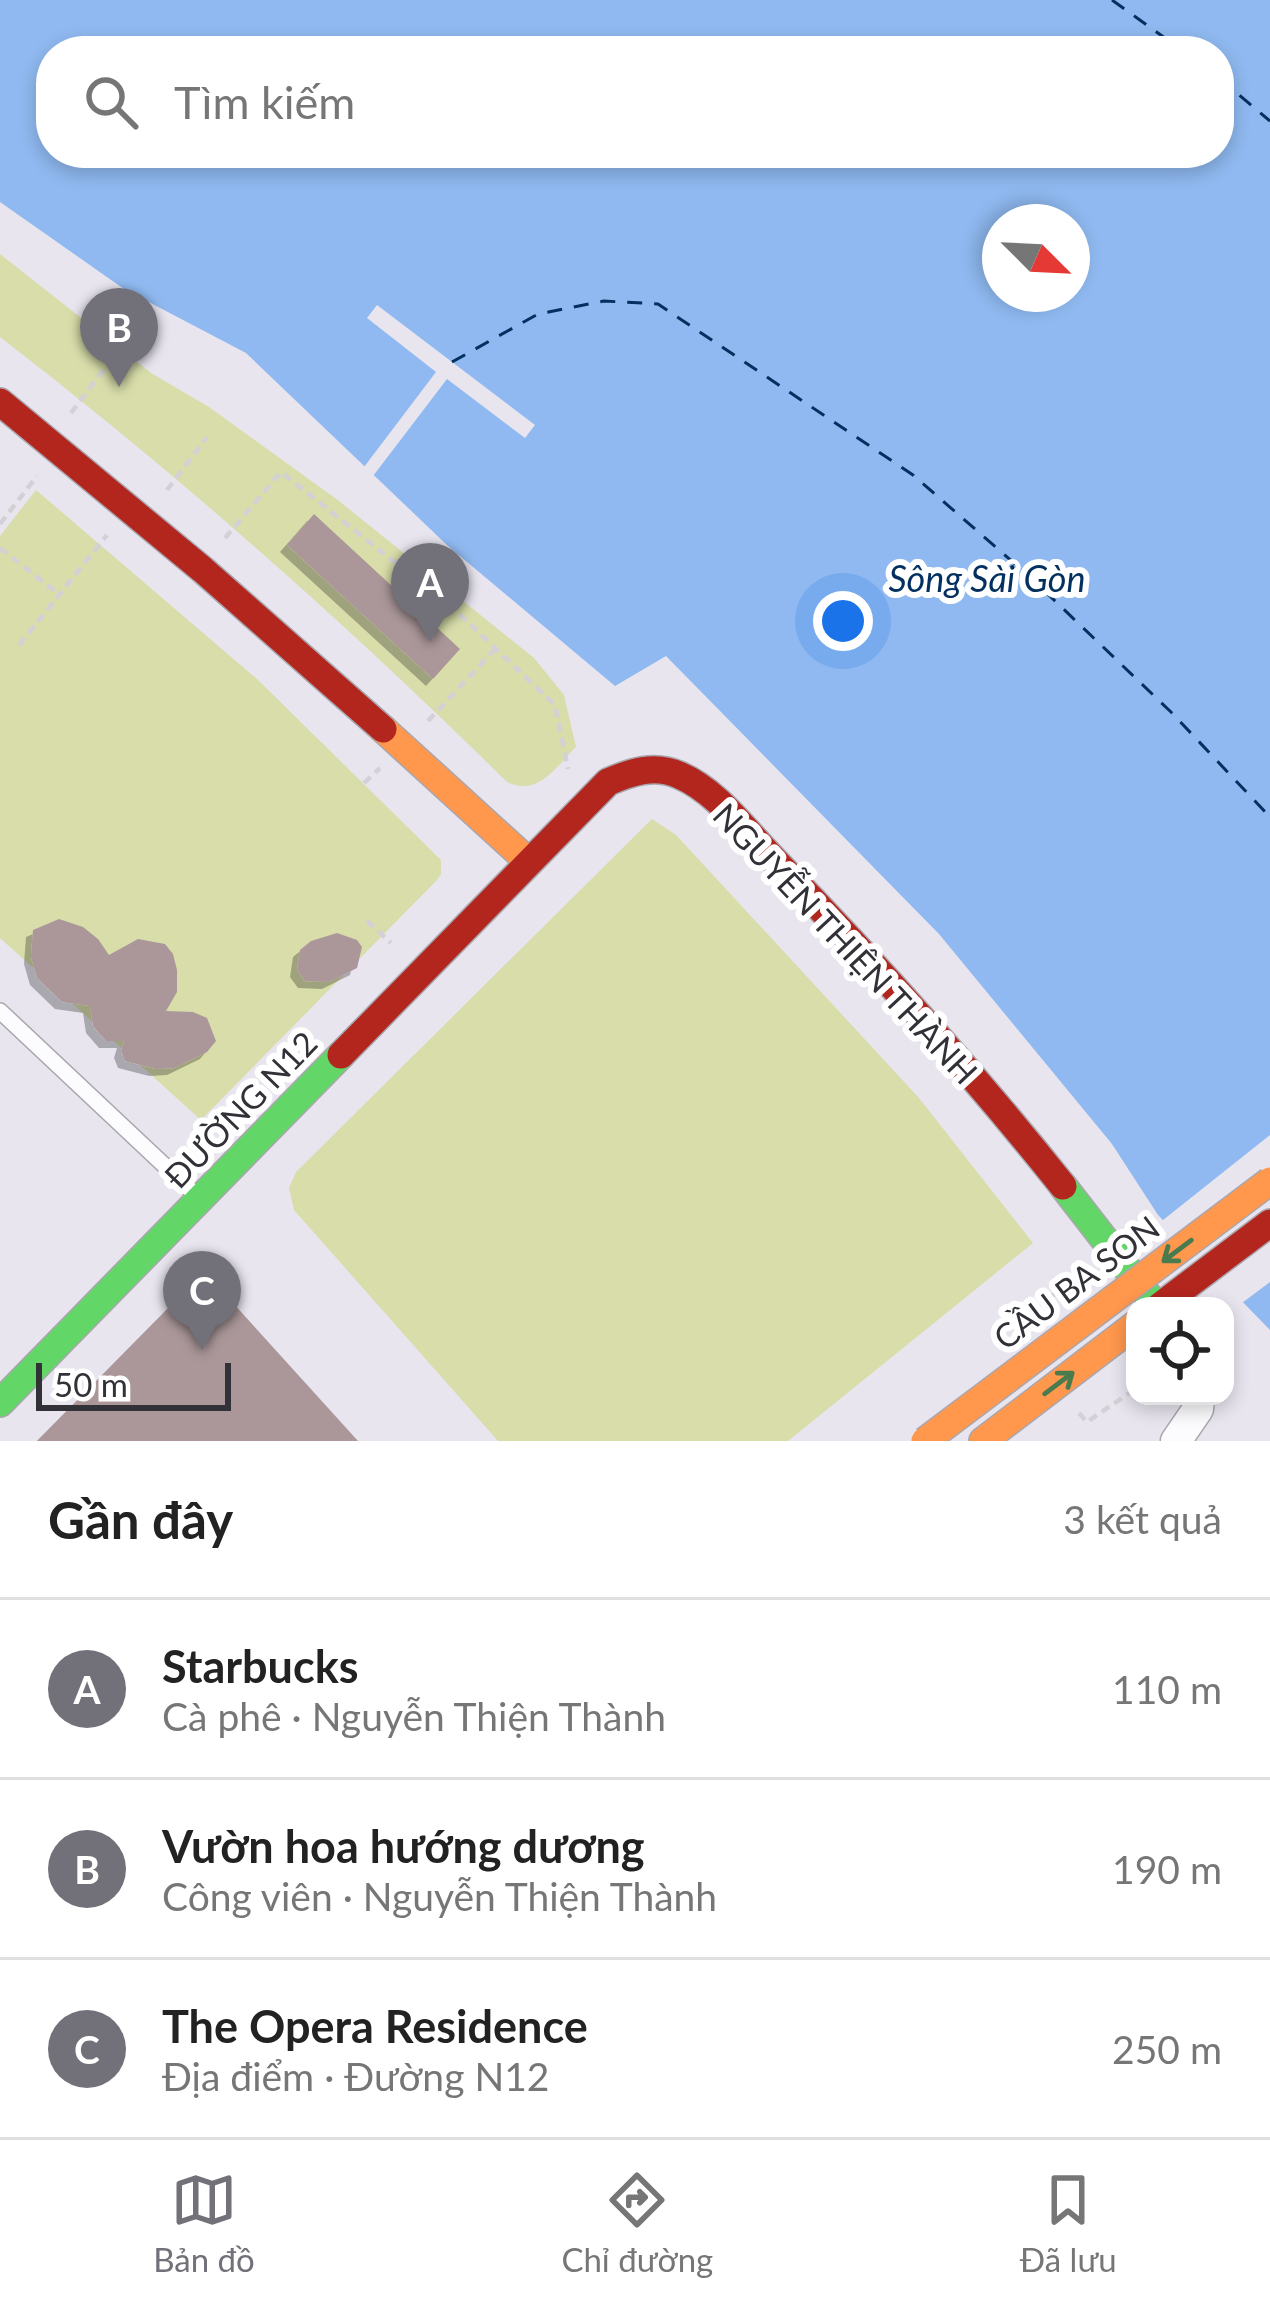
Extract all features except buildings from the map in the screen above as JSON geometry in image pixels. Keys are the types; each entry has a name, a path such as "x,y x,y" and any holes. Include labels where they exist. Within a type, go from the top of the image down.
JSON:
{"street":[{"path":"0,402 268,622 529,862"},
{"name":"NGUYỄN THIỆN THÀNH","path":"529,862 608,782 633,770 656,768 684,776 827,912 1064,1184 1151,1297"},
{"name":"ĐƯỜNG N12","path":"0,1403 529,862"},
{"name":"CẦU BA SON","path":"925,1441 1270,1181"},
{"path":"1170,1297 1270,1223"},
{"path":"983,1441 1126,1332"},
{"path":"1175,1441 1198,1405"}],"lane":[{"path":"0,1011 201,1200"}],"path":[{"path":"71,413 111,360"},
{"path":"167,490 207,436"},
{"path":"0,524 58,449"},
{"path":"225,538 281,472 455,610 555,705 568,769"},
{"path":"19,645 114,526"},
{"path":"0,548 59,595"},
{"path":"428,721 496,648"},
{"path":"364,783 380,768"},
{"path":"367,921 391,943"},
{"path":"1054,1387 1087,1422 1126,1395"}],"green space":[{"path":"0,254 151,373 209,407 339,501 534,658 564,695 576,747 537,783 518,786 507,782 260,552 0,337"},
{"path":"36,490 257,679 441,860 437,880 201,1120 0,938 0,536"},
{"path":"652,819 676,835 919,1098 1033,1243 788,1441 498,1441 294,1210 289,1188 296,1172"}],"water":[{"name":"Sông Sài Gòn","path":"0,0 1270,0 1270,1330 1158,1215 1112,1144 939,934 666,656 615,686 448,546 246,353 124,289 0,202"}],"pier":[{"path":"377,305 535,425 525,438 447,379 370,480 361,471 436,372 367,318"},
{"path":"1270,1135 1270,1282 1238,1306 1158,1224"}],"ferry route":[{"path":"1112,0 1162,36"},
{"path":"1234,91 1270,121"},
{"path":"452,362 538,314 604,301 658,304 913,475 1030,577 1171,712 1270,817"}],"traffic: fast":[{"path":"0,1403 341,1055"},
{"path":"1063,1186 1149,1297"}],"traffic: slow":[{"path":"383,729 529,862"},
{"path":"925,1441 1270,1181"},
{"path":"983,1441 1126,1332"}],"traffic: jam":[{"path":"0,402 203,570 383,729"},
{"path":"341,1055 608,782 634,772 661,770 693,782 730,813 923,1020 1063,1186"},
{"path":"1172,1297 1270,1223"}],"place":[{"name":"Vườn hoa hướng dương","path":"119,387"},
{"name":"Starbucks","path":"430,642"},
{"name":"The Opera Residence","path":"202,1350"}]}
